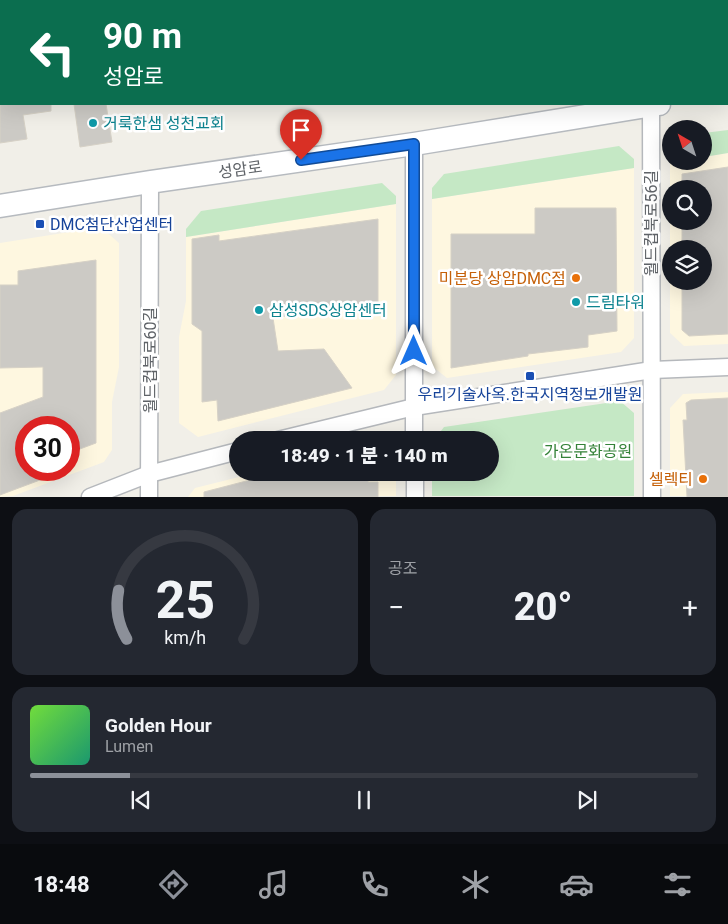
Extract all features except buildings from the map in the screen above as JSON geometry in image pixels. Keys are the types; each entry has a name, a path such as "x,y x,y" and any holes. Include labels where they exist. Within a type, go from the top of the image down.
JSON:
{"main road":[{"name":"성암로","path":"0,206 150,182 414,144 649,105"}],"street":[{"name":"월드컵북로56길","path":"652,496 655,105"},
{"path":"414,144 414,431"},
{"name":"월드컵북로60길","path":"149,496 150,182"},
{"path":"315,431 414,407 652,370 728,366"},
{"path":"90,496 149,474 229,453"},
{"path":"415,481 415,496"}],"shaded area":[{"path":"728,153 728,344 684,346 670,333 670,290 712,290 712,240 670,240 670,230 712,230 712,180 670,180 670,170 712,170 712,156"},
{"path":"634,168 634,338 621,352 447,378 432,366 432,199"},
{"path":"396,204 396,375 384,390 198,437 179,423 179,337 186,301 186,237"},
{"path":"101,227 119,243 119,367 112,402 112,450 104,462 80,471 80,416 15,416 15,481 53,481 13,496 0,497 0,243"},
{"path":"728,392 728,496 670,496 670,408 683,394"},
{"path":"229,480 396,481 396,496 188,497 195,488"}],"green space":[{"path":"728,130 728,153 712,156 712,132"},
{"path":"619,146 634,159 634,168 432,199 432,188 444,174"},
{"path":"382,183 396,196 396,204 186,237 186,229 201,211"},
{"name":"가온문화공원","path":"620,401 634,413 634,496 432,496 432,481 499,481 499,431 441,431 444,427"}],"place":[{"name":"거룩한샘 성천교회","path":"93,123"},
{"name":"DMC첨단산업센터","path":"40,224"},
{"name":"미분당 상암DMC점","path":"576,278"},
{"name":"드림타워","path":"576,302"},
{"name":"삼성SDS상암센터","path":"259,310"},
{"name":"우리기술사옥.한국지역정보개발원","path":"530,376"},
{"name":"셀렉티","path":"703,479"}],"route":[{"path":"301,160 414,144 414,351"}]}
